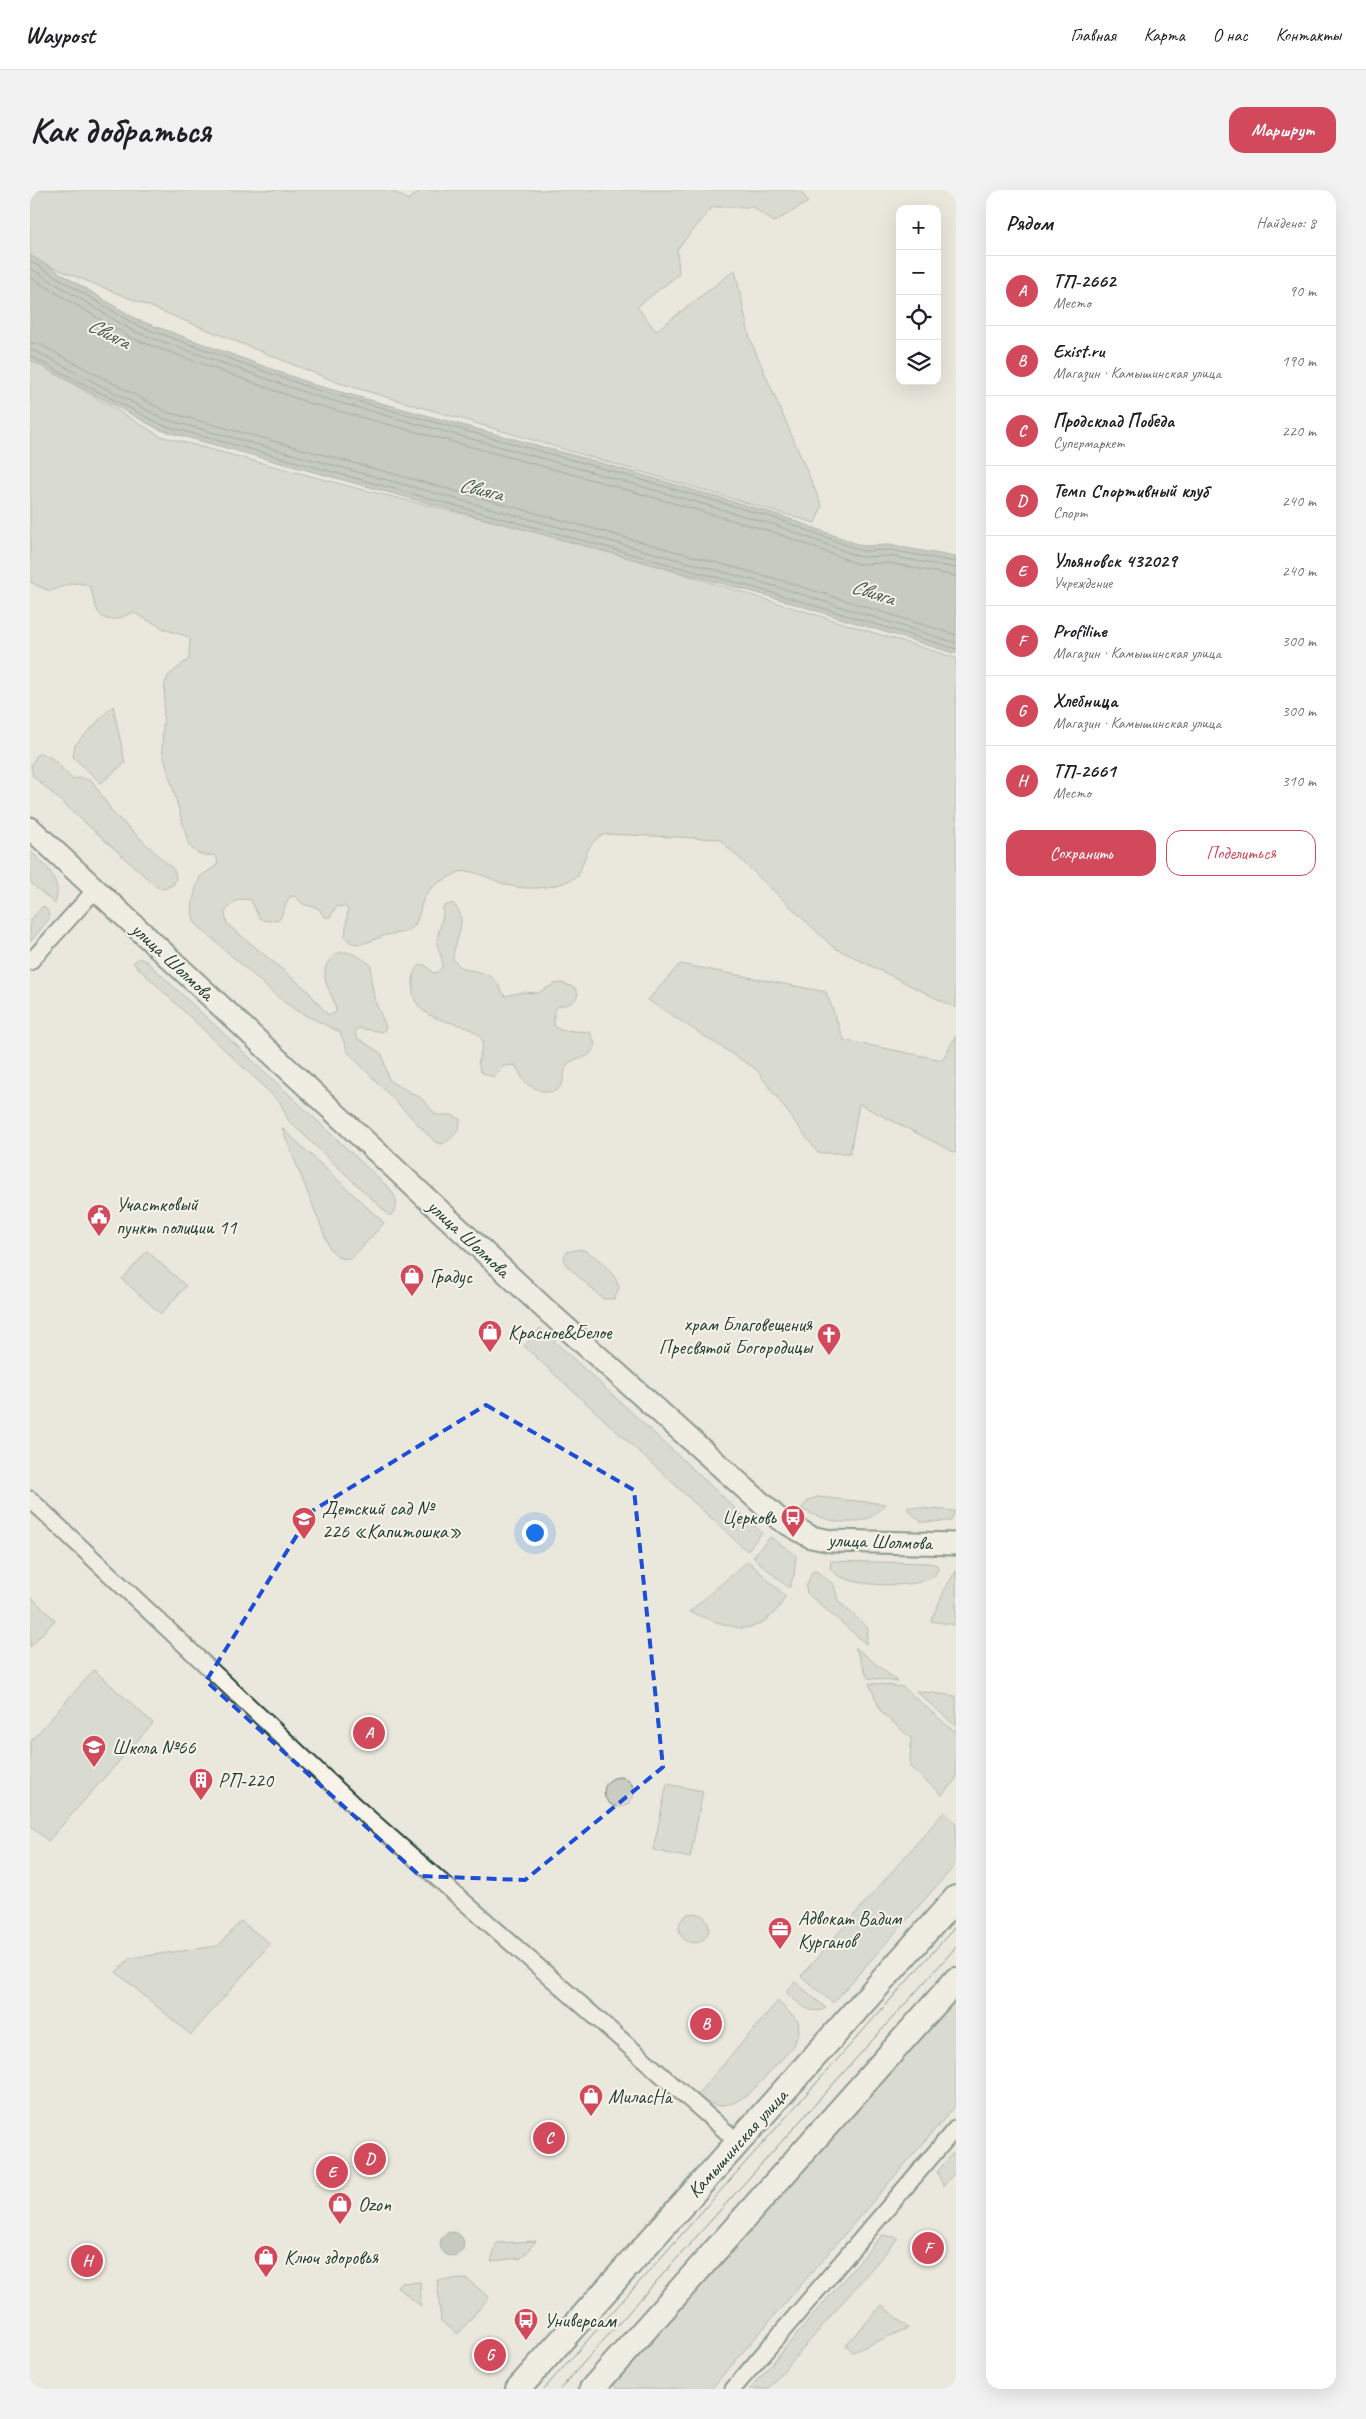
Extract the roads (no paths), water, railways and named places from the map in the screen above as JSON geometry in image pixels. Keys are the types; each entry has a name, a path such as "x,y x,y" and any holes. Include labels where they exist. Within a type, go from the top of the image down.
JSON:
{"main road":[{"name":"Камышинская улица","path":"518,2389 956,1898"},
{"path":"592,2389 956,1980"}],"street":[{"name":"улица Шолмова","path":"30,828 543,1308 779,1519 811,1537 831,1541 956,1544"},
{"path":"30,962 96,889"},
{"path":"30,1499 355,1806 738,2142"},
{"path":"733,2389 956,2128"}],"water":[{"name":"Свияга","path":"30,255 138,320 315,385 591,460 779,515 863,546 890,545 956,557 956,654 775,598 160,430 30,360"},
{"path":"452,2232 461,2235 464,2244 461,2253 452,2256 443,2253 440,2244 443,2235"}],"tram line":[{"path":"544,2389 956,1926"},
{"path":"560,2389 956,1947"}],"place":[{"name":"Участковый пункт полиции 11","path":"99,1237"},
{"name":"Градус","path":"412,1297"},
{"name":"Красное&Белое","path":"490,1353"},
{"name":"храм Благовещения Пресвятой Богородицы","path":"829,1356"},
{"name":"Церковь","path":"793,1538"},
{"name":"Детский сад № 226 «Капитошка»","path":"304,1540"},
{"name":"ТП-2662","path":"369,1733"},
{"name":"Школа №66","path":"94,1768"},
{"name":"РП-220","path":"201,1801"},
{"name":"Адвокат Вадим Курганов","path":"780,1950"},
{"name":"Exist.ru","path":"706,2024"},
{"name":"МиласНа","path":"591,2117"},
{"name":"Продсклад Победа","path":"549,2138"},
{"name":"Темп Спортивный клуб","path":"370,2159"},
{"name":"Ульяновск 432029","path":"332,2172"},
{"name":"Ozon","path":"340,2225"},
{"name":"Profiline","path":"928,2248"},
{"name":"ТП-2661","path":"87,2261"},
{"name":"Ключ здоровья","path":"266,2278"},
{"name":"Универсам","path":"526,2341"},
{"name":"Хлебница","path":"490,2355"}]}
